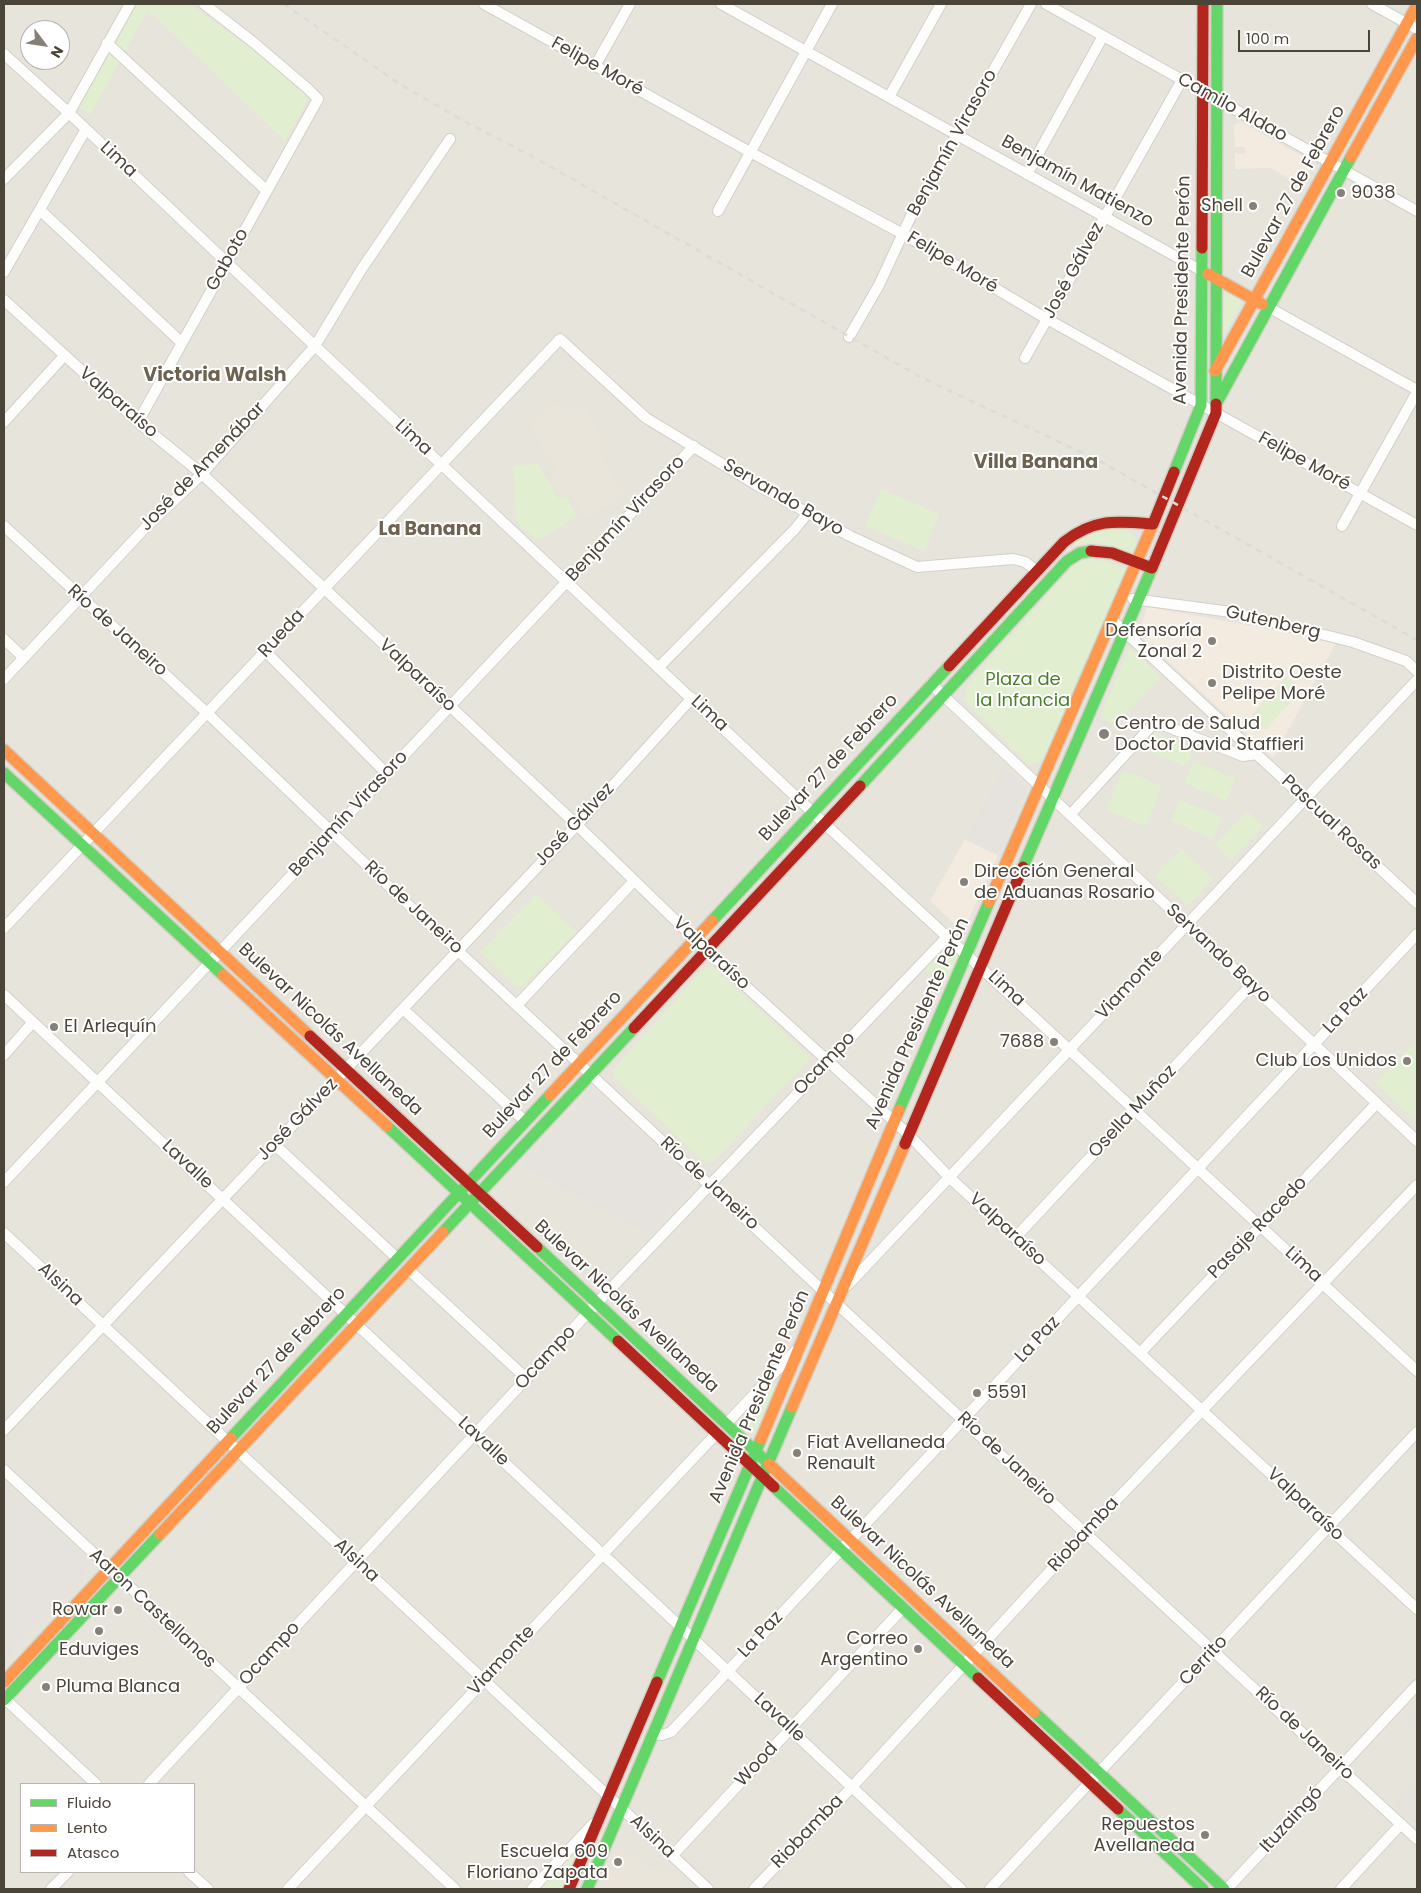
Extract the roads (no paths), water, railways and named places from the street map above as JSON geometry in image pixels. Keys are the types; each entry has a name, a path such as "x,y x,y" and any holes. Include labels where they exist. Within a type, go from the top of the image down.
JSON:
{"main road":[{"name":"Avenida Presidente Perón","path":"569,1889 756,1452 894,1122 1137,563 1201,401 1203,4"},
{"name":"Avenida Presidente Perón","path":"587,1889 844,1290 980,966 1126,632 1216,408 1217,4"},
{"name":"Bulevar 27 de Febrero","path":"1201,401 1216,369 1330,163 1412,26 1417,5"},
{"name":"Bulevar 27 de Febrero","path":"1216,408 1268,307 1417,38"},
{"name":"Benjamín Matienzo","path":"1202,271 1268,307"},
{"name":"Bulevar 27 de Febrero","path":"4,1682 931,684 1078,530 1096,522 1153,524"},
{"name":"Bulevar 27 de Febrero","path":"4,1699 944,697 1067,561 1078,554 1090,550 1104,552 1152,568"},
{"name":"Bulevar Nicolás Avellaneda","path":"4,750 1226,1889"},
{"name":"Bulevar Nicolás Avellaneda","path":"4,773 717,1433 1203,1889"}],"street":[{"path":"4,178 69,113 130,4"},
{"name":"Gaboto","path":"138,422 318,99 253,42 204,4"},
{"name":"Felipe Moré","path":"484,4 750,152 903,234 1047,319 1216,408 1360,494 1417,525"},
{"path":"595,66 630,4"},
{"name":"Benjamín Matienzo","path":"721,4 1202,271"},
{"path":"718,211 832,4"},
{"path":"889,98 941,4"},
{"name":"Benjamín Virasoro","path":"849,337 879,285 903,234 1031,4"},
{"name":"Camilo Aldao","path":"1046,4 1417,211"},
{"path":"1372,4 1412,26"},
{"path":"1027,174 1103,36"},
{"path":"108,43 267,191"},
{"name":"Lima","path":"4,54 825,824 968,954 1417,1371"},
{"name":"José Gálvez","path":"1025,358 1182,80"},
{"path":"4,272 86,130"},
{"name":"José de Amenábar","path":"4,679 146,527 202,474 315,346 361,270 450,140"},
{"path":"40,210 182,343"},
{"name":"Valparaíso","path":"4,300 138,422 202,474 576,825 706,950 908,1134 949,1177 1417,1609"},
{"name":"Benjamín Matienzo","path":"1268,307 1417,391"},
{"name":"Servando Bayo","path":"560,339 646,418 807,514 850,536 916,567 1014,560 1025,562 1038,571"},
{"name":"Rueda","path":"4,928 560,339"},
{"path":"4,422 64,356"},
{"path":"1342,526 1417,391"},
{"name":"Benjamín Virasoro","path":"4,1182 694,446"},
{"path":"658,667 795,530 807,514"},
{"name":"Río de Janeiro","path":"4,526 824,1291 1417,1839"},
{"name":"Gutenberg","path":"1122,597 1231,612 1353,642 1406,661 1417,671"},
{"name":"Pascual Rosas","path":"1112,620 1417,903"},
{"path":"4,639 24,658"},
{"path":"265,651 387,774"},
{"name":"Viamonte","path":"844,1290 1417,680"},
{"name":"Servando Bayo","path":"931,684 1417,1141"},
{"name":"José Gálvez","path":"4,1430 347,1070 692,698"},
{"path":"1070,815 1155,722 1243,756 1256,754"},
{"path":"517,1005 634,881"},
{"name":"La Paz","path":"654,1734 662,1735 671,1732 1417,934"},
{"name":"Ocampo","path":"150,1783 587,1313 948,936"},
{"name":"Osella Muñoz","path":"1016,1238 1251,985"},
{"name":"Lavalle","path":"4,995 961,1889"},
{"path":"403,1009 525,1121"},
{"path":"4,1054 33,1022"},
{"name":"Pasaje Racedo","path":"1140,1353 1377,1103"},
{"path":"274,1145 397,1258"},
{"name":"Riobamba","path":"754,1889 852,1787 1085,1533 1417,1184"},
{"name":"Alsina","path":"4,1232 708,1889"},
{"path":"408,1269 527,1378"},
{"path":"726,1424 801,1345"},
{"name":"Cerrito","path":"990,1889 1417,1432"},
{"name":"Viamonte","path":"288,1889 717,1433"},
{"name":"Aaron Castellanos","path":"4,1470 118,1578 455,1889"},
{"name":"Wood","path":"672,1856 903,1608"},
{"name":"Ituzaingó","path":"1226,1889 1417,1685"},
{"path":"4,1699 95,1783"},
{"path":"532,1889 601,1816"},
{"path":"1341,1889 1401,1824"},
{"path":"51,1889 67,1873"},
{"path":"190,1873 208,1889"}],"railway":[{"path":"284,4 401,85 464,121 537,159 924,379 1098,460 1417,640"}],"place":[{"name":"9038","path":"1341,193"},
{"name":"Shell","path":"1253,206"},
{"name":"Defensoría Zonal 2","path":"1212,641"},
{"name":"Distrito Oeste Pelipe Moré","path":"1212,683"},
{"name":"Centro de Salud Doctor David Staffieri","path":"1104,734"},
{"name":"Dirección General de Aduanas Rosario","path":"964,882"},
{"name":"El Arlequín","path":"54,1027"},
{"name":"7688","path":"1054,1042"},
{"name":"Club Los Unidos","path":"1407,1061"},
{"name":"5591","path":"977,1393"},
{"name":"Fiat Avellaneda Renault","path":"797,1453"},
{"name":"Rowar","path":"118,1610"},
{"name":"Eduviges","path":"99,1631"},
{"name":"Correo Argentino","path":"918,1649"},
{"name":"Pluma Blanca","path":"46,1687"},
{"name":"Repuestos Avellaneda","path":"1205,1835"},
{"name":"Escuela 609 Floriano Zapata","path":"618,1862"}],"district":[{"name":"Victoria Walsh","path":"215,376"},
{"name":"Villa Banana","path":"1036,463"},
{"name":"La Banana","path":"430,530"}],"park label":[{"name":"Plaza de la Infancia","path":"1023,690"}]}
